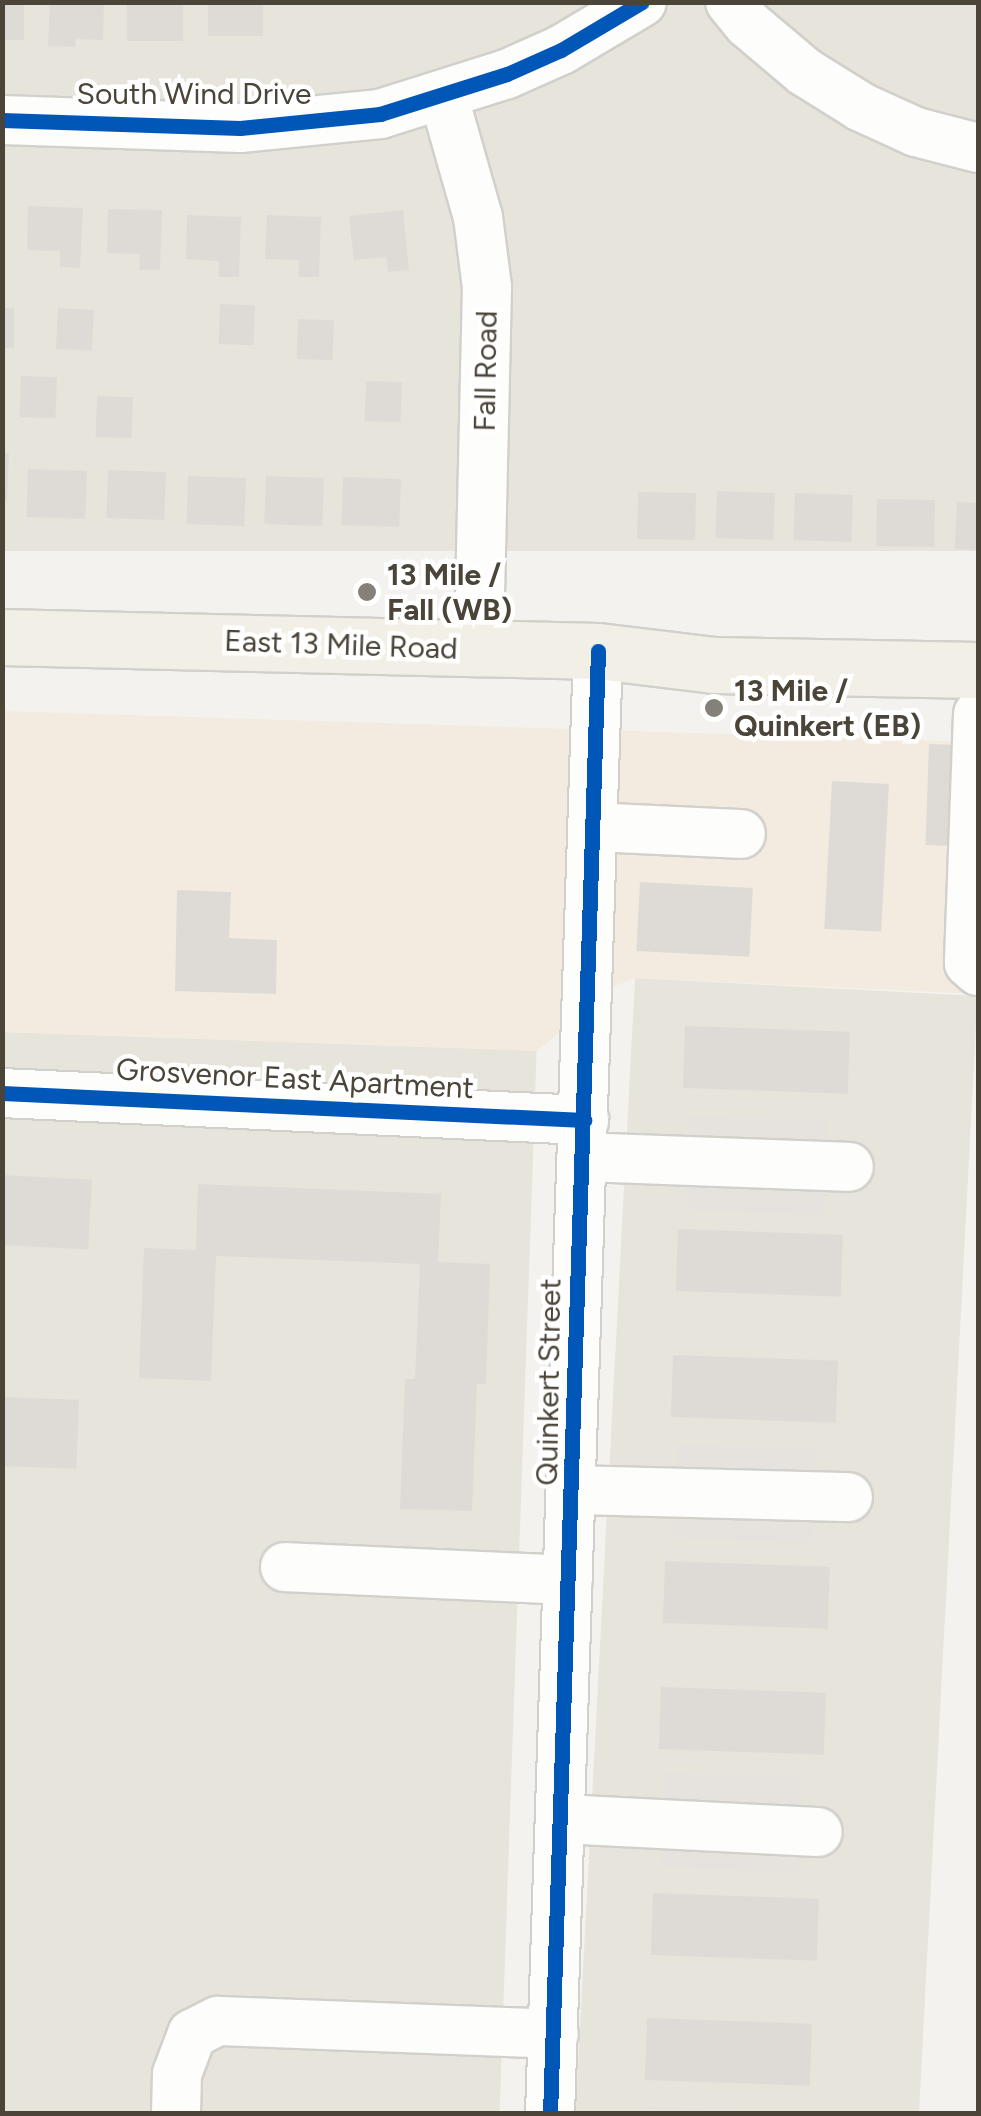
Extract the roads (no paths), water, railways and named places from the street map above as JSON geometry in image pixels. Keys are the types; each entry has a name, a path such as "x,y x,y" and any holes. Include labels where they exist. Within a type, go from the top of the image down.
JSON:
{"main road":[{"name":"East 13 Mile Road","path":"2,637 598,651 714,665 978,670"}],"street":[{"name":"South Wind Drive","path":"2,120 240,128 363,116 444,98 562,50 642,2"},
{"path":"730,2 805,72 861,107 916,132 978,148"},
{"name":"Fall Road","path":"444,98 478,217 487,287 479,650"},
{"name":"Quinkert Street","path":"550,2114 574,1490 598,651"},
{"path":"978,714 970,963 978,972"},
{"path":"593,827 741,834"},
{"name":"Grosvenor East Apartment","path":"2,1092 583,1138 849,1166"},
{"path":"574,1490 848,1497"},
{"path":"284,1567 568,1580"},
{"path":"561,1819 818,1832"},
{"path":"176,2114 177,2074 192,2034 218,2022 554,2034"}],"place":[{"name":"13 Mile / Fall (WB)","path":"367,592"},
{"name":"13 Mile / Quinkert (EB)","path":"714,708"}]}
